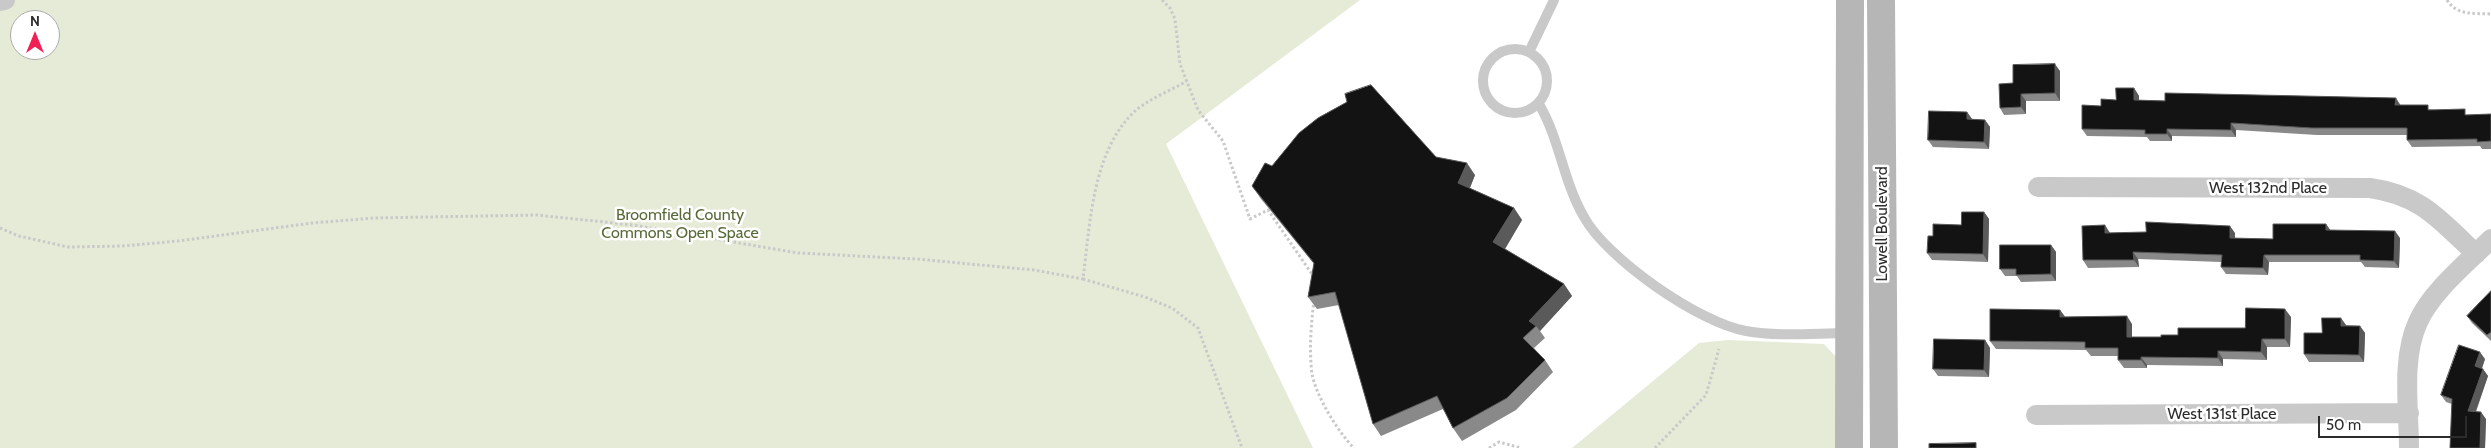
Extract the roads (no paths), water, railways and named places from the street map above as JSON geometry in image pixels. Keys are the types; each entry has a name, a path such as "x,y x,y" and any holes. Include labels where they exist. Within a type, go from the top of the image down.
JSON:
{"main road":[{"name":"Lowell Boulevard","path":"1849,448 1850,0"},
{"name":"Lowell Boulevard","path":"1881,0 1884,448"},
{"path":"1850,333 1860,332 1869,337 1873,347 1875,433 1878,448"}],"street":[{"path":"0,1 5,0"},
{"name":"West 132nd Place","path":"2038,187 2370,188 2392,191 2419,203 2476,254"},
{"path":"2409,448 2408,368 2412,341 2418,322 2431,301 2491,239"},
{"name":"West 131st Place","path":"2036,415 2409,413"}],"lane":[{"path":"1530,52 1554,0"},
{"path":"1508,50 1530,52 1538,58 1546,77 1544,96 1539,104 1521,113 1500,110 1486,95 1483,84 1488,63 1498,54 1508,50"},
{"path":"1539,104 1552,128 1569,184 1582,215 1594,234 1648,279 1699,313 1745,331 1850,333"}],"park label":[{"name":"Broomfield County Commons Open Space","path":"680,224"}]}
